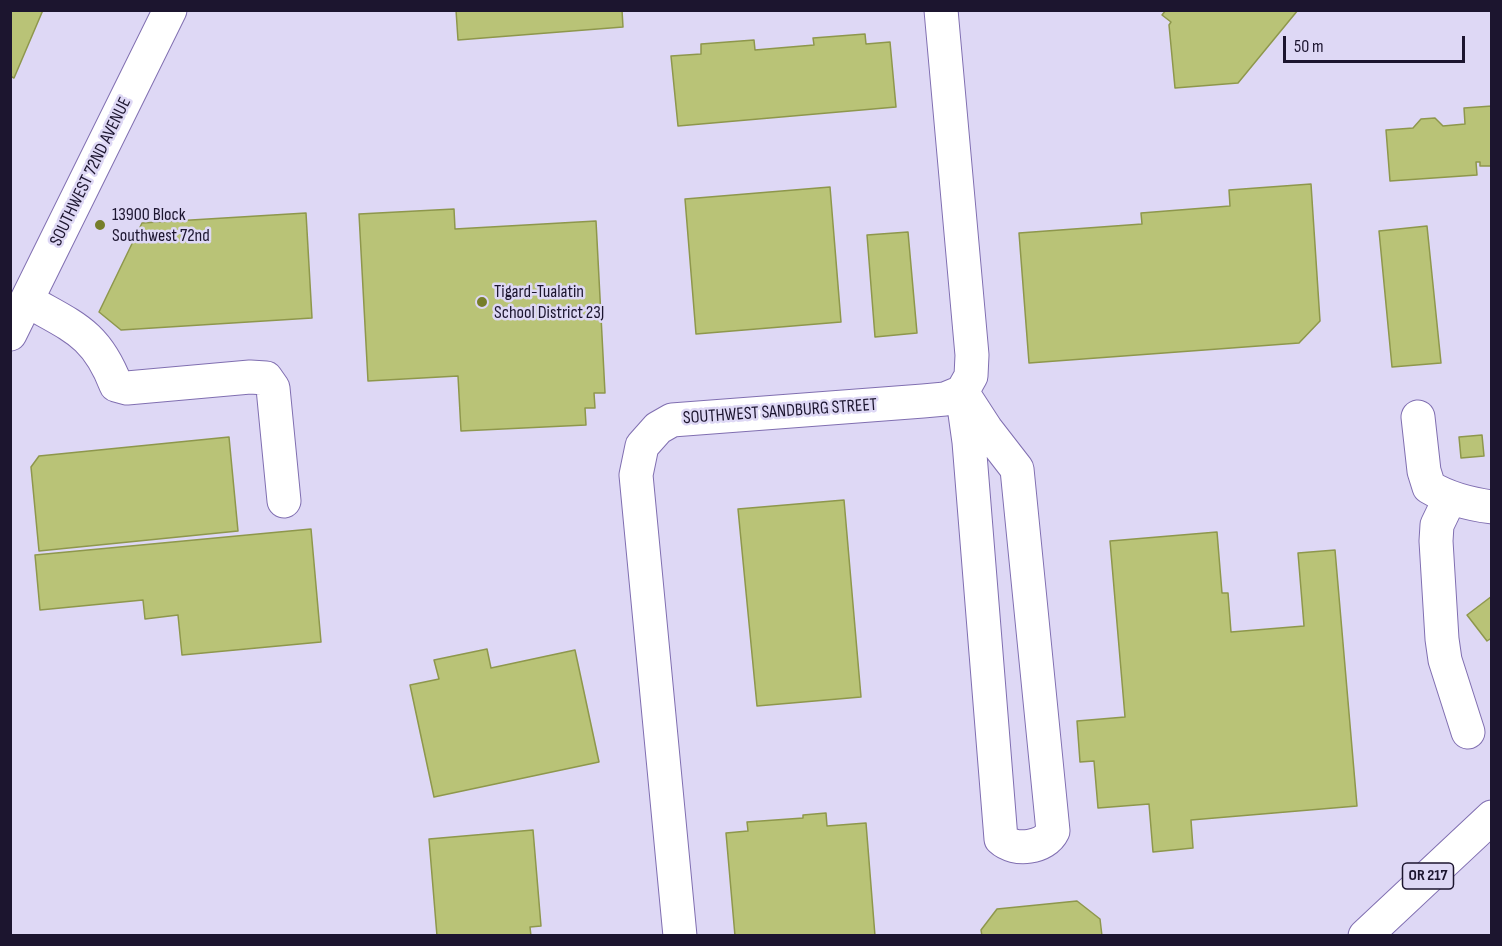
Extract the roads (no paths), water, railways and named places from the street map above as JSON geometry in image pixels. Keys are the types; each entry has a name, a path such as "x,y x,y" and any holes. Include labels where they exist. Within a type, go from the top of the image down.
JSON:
{"main road":[{"name":"SOUTHWEST 72ND AVENUE","path":"10,334 28,302 170,10"},
{"path":"941,10 972,355 970,376 962,392 969,442 1001,839 1006,844 1017,846 1042,843 1050,838 1053,831 1017,469 986,429 962,392"},
{"path":"28,302 72,326 92,340 116,385 126,388 250,377 266,378 273,388 284,501"},
{"name":"SOUTHWEST SANDBURG STREET","path":"680,936 636,475 642,446 658,428 672,420 945,399 962,392"},
{"path":"1418,417 1424,471 1429,487 1450,498 1491,507"},
{"path":"1450,498 1437,525 1436,541 1442,639 1449,677 1468,732"},
{"name":"OR 217","path":"1365,936 1491,817"}],"place":[{"name":"13900 Block Southwest 72nd","path":"100,225"},
{"name":"Tigard-Tualatin School District 23J","path":"482,302"}]}
